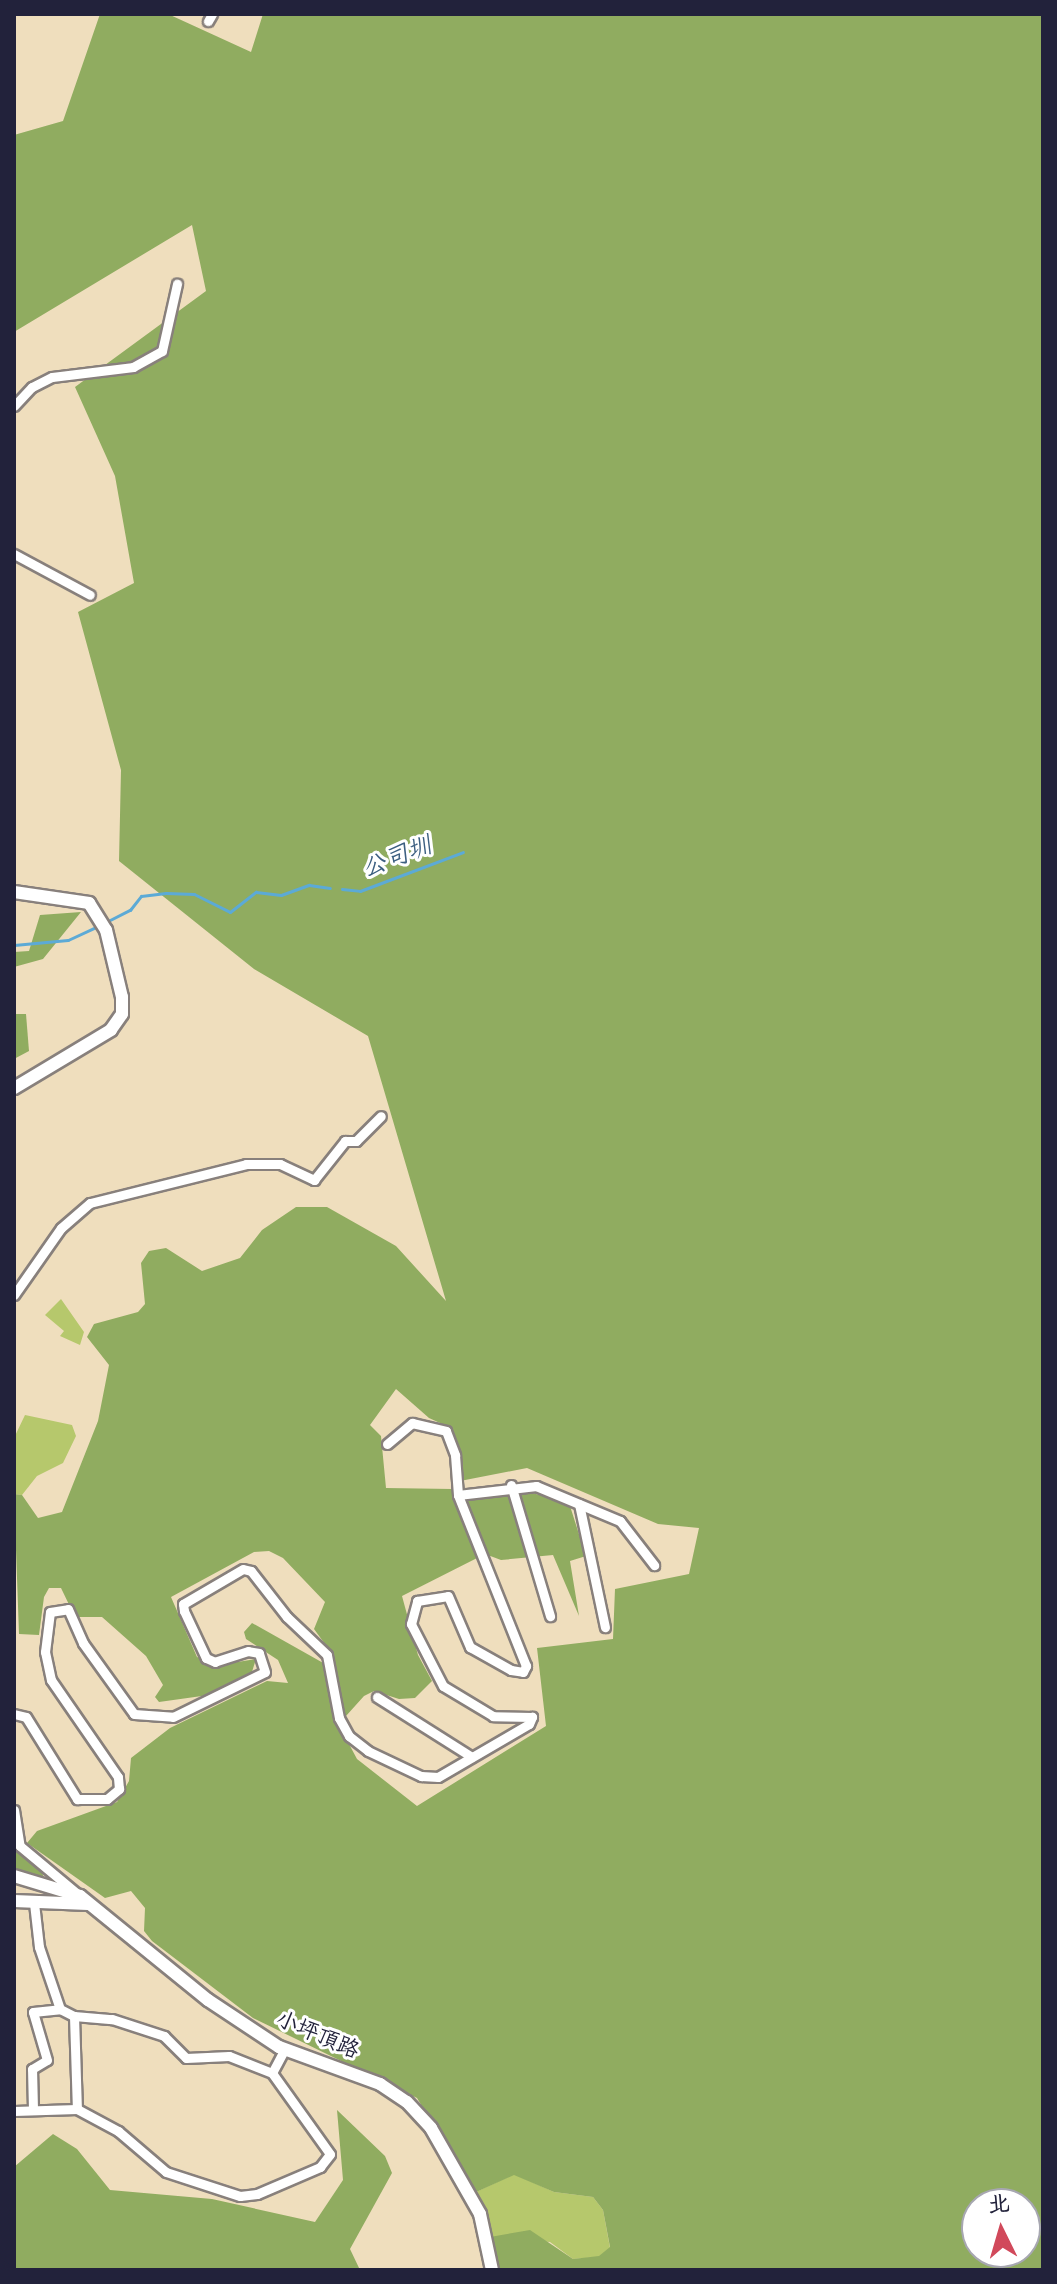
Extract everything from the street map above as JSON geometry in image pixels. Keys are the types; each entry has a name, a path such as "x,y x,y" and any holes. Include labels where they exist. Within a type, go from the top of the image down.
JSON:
{"street":[{"path":"14,406 32,387 52,377 133,367 162,351 177,284"},
{"path":"14,554 90,595"},
{"path":"14,892 23,898 89,903 106,930 122,997 122,1014 111,1030 14,1088"},
{"path":"14,1295 61,1228 90,1203 246,1164 280,1164 314,1180 345,1141 356,1141 381,1116"},
{"path":"14,1714 26,1717 77,1799 107,1799 119,1789 118,1777 51,1680 45,1652 50,1612 68,1609 83,1643 134,1714 173,1717 265,1672 259,1653 248,1651 215,1662 206,1658 184,1611 183,1604 243,1569 251,1571 287,1617 327,1655 339,1718 349,1736 421,1776 438,1777 529,1724 532,1717 525,1713 493,1716 443,1686 411,1624 417,1601 448,1596 470,1647 511,1670 523,1672 526,1666 458,1495 455,1455 446,1431 412,1423 387,1444"},
{"path":"458,1495 511,1485 536,1486 620,1521 654,1565"},
{"path":"511,1485 550,1616"},
{"path":"579,1504 605,1627"},
{"path":"377,1697 472,1757"},
{"path":"14,1810 20,1846 84,1900"},
{"name":"小坪頂路","path":"14,1876 84,1900 208,2000 285,2049 380,2084 423,2119 480,2214 492,2270"},
{"path":"14,1901 84,1900"},
{"path":"34,1903 39,1947 60,2009"},
{"path":"14,2111 77,2109 118,2131 166,2172 240,2196 257,2194 320,2167 330,2154 272,2073 229,2056 186,2058 164,2036 112,2019 74,2016 60,2009 33,2012 47,2060 32,2069 33,2109"},
{"path":"74,2016 77,2109"},
{"path":"272,2073 285,2049"}],"green space":[{"path":"100,14 168,14 251,52 263,14 1043,14 1043,2270 495,2270 490,2237 530,2230 573,2259 599,2256 610,2247 603,2210 593,2197 554,2192 514,2175 474,2193 417,2098 253,2018 152,1941 144,1931 145,1908 131,1891 105,1898 27,1843 37,1831 117,1802 129,1781 131,1758 170,1728 267,1681 288,1683 278,1660 246,1639 244,1632 252,1623 325,1664 333,1655 314,1629 325,1602 283,1558 269,1551 254,1552 171,1597 197,1657 219,1665 256,1659 251,1675 209,1695 159,1702 155,1697 163,1685 146,1656 102,1617 75,1617 61,1588 49,1588 44,1597 39,1635 19,1634 14,1494 22,1495 38,1518 62,1512 98,1421 109,1365 87,1337 94,1324 138,1312 145,1304 141,1263 149,1251 166,1248 202,1271 240,1258 262,1230 296,1207 327,1207 396,1246 446,1301 368,1036 254,969 119,861 121,770 78,612 134,583 115,476 75,387 206,291 192,225 14,332 14,135 63,121","holes":["396,1389 429,1418 451,1428 460,1481 527,1468 658,1524 699,1528 689,1574 615,1589 613,1639 537,1648 546,1726 417,1806 357,1759 342,1731 346,1716 364,1696 374,1691 399,1699 415,1698 432,1681 418,1655 402,1596 485,1554 501,1560 553,1555 579,1616 570,1561 586,1556 570,1506 554,1498 517,1490 456,1499 452,1489 386,1488 381,1436 370,1425"]},
{"path":"81,912 43,959 14,967 14,952 29,951 40,915"},
{"path":"14,1014 26,1014 29,1051 14,1059"},
{"path":"61,1299 84,1332 80,1345 60,1336 64,1331 45,1315"},
{"path":"25,1415 72,1425 76,1436 63,1463 37,1476 22,1495 14,1494 14,1438"},
{"path":"14,1844 41,1870 46,1883 14,1871"},
{"path":"337,2110 385,2156 392,2173 350,2249 360,2270 14,2270 14,2167 53,2134 77,2149 110,2190 212,2199 315,2222 343,2180"},
{"path":"514,2174 554,2192 593,2197 603,2210 610,2248 599,2257 573,2259 550,2242 490,2237 474,2193"}],"waterway":[{"name":"公司圳","path":"342,889 360,891 463,852"},
{"name":"公司圳","path":"108,921 130,910 141,896 194,894 230,912 256,892 281,895 309,885 330,888"},
{"name":"公司圳","path":"14,945 68,940 98,926"}]}
